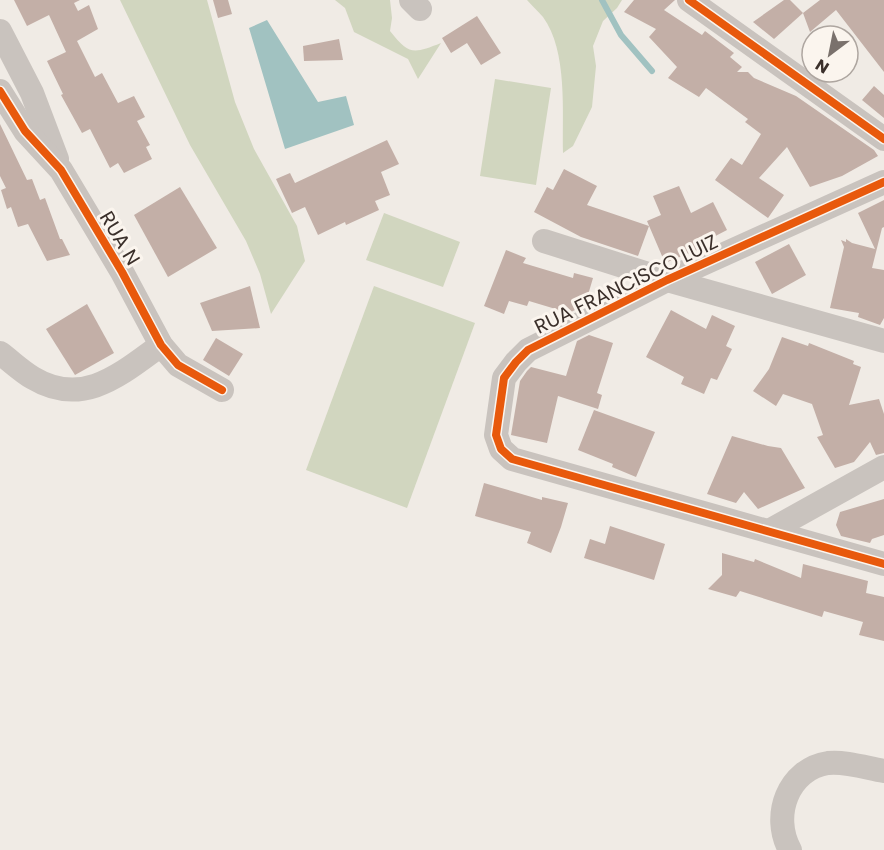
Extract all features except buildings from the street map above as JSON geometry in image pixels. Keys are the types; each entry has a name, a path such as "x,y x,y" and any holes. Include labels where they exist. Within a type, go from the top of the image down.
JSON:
{"street":[{"path":"689,0 884,139"},
{"name":"RUA N","path":"0,31 32,93 61,170 122,272 161,345 178,365 222,390"},
{"name":"RUA N","path":"0,91 25,131 61,170"},
{"name":"RUA FRANCISCO LUIZ","path":"770,531 513,459 501,449 496,435 504,378 528,351 668,280 884,182"},
{"path":"544,241 668,280 884,341"},
{"path":"0,353 34,379 66,391 92,388 130,368 161,345"},
{"path":"770,531 884,467"},
{"path":"770,531 884,564"},
{"path":"790,850 782,831 781,815 786,797 797,780 813,766 832,763 884,771"}],"green space":[{"path":"120,0 207,0 235,102 254,149 297,226 305,261 271,314 260,274 246,241 190,145"},
{"path":"335,0 390,0 392,18 390,31 402,45 418,50 441,43 418,79 408,59 354,32 345,8"},
{"path":"527,0 622,0 603,21 593,46 596,66 592,107 573,146 563,153 562,83 557,47 543,17"},
{"path":"495,79 551,88 536,185 480,176"},
{"path":"384,213 460,242 443,287 366,260"},
{"path":"374,286 475,323 407,508 306,470"}],"water":[{"path":"267,20 318,102 346,96 354,125 285,149 249,28"}],"waterway":[{"path":"602,0 621,35 652,71"}],"cycle path":[{"path":"689,0 884,139"},
{"path":"0,91 25,131 61,170 122,272 161,345 178,365 222,390"},
{"path":"884,182 667,280 528,350 504,378 496,435 501,449 512,459 884,564"}]}
